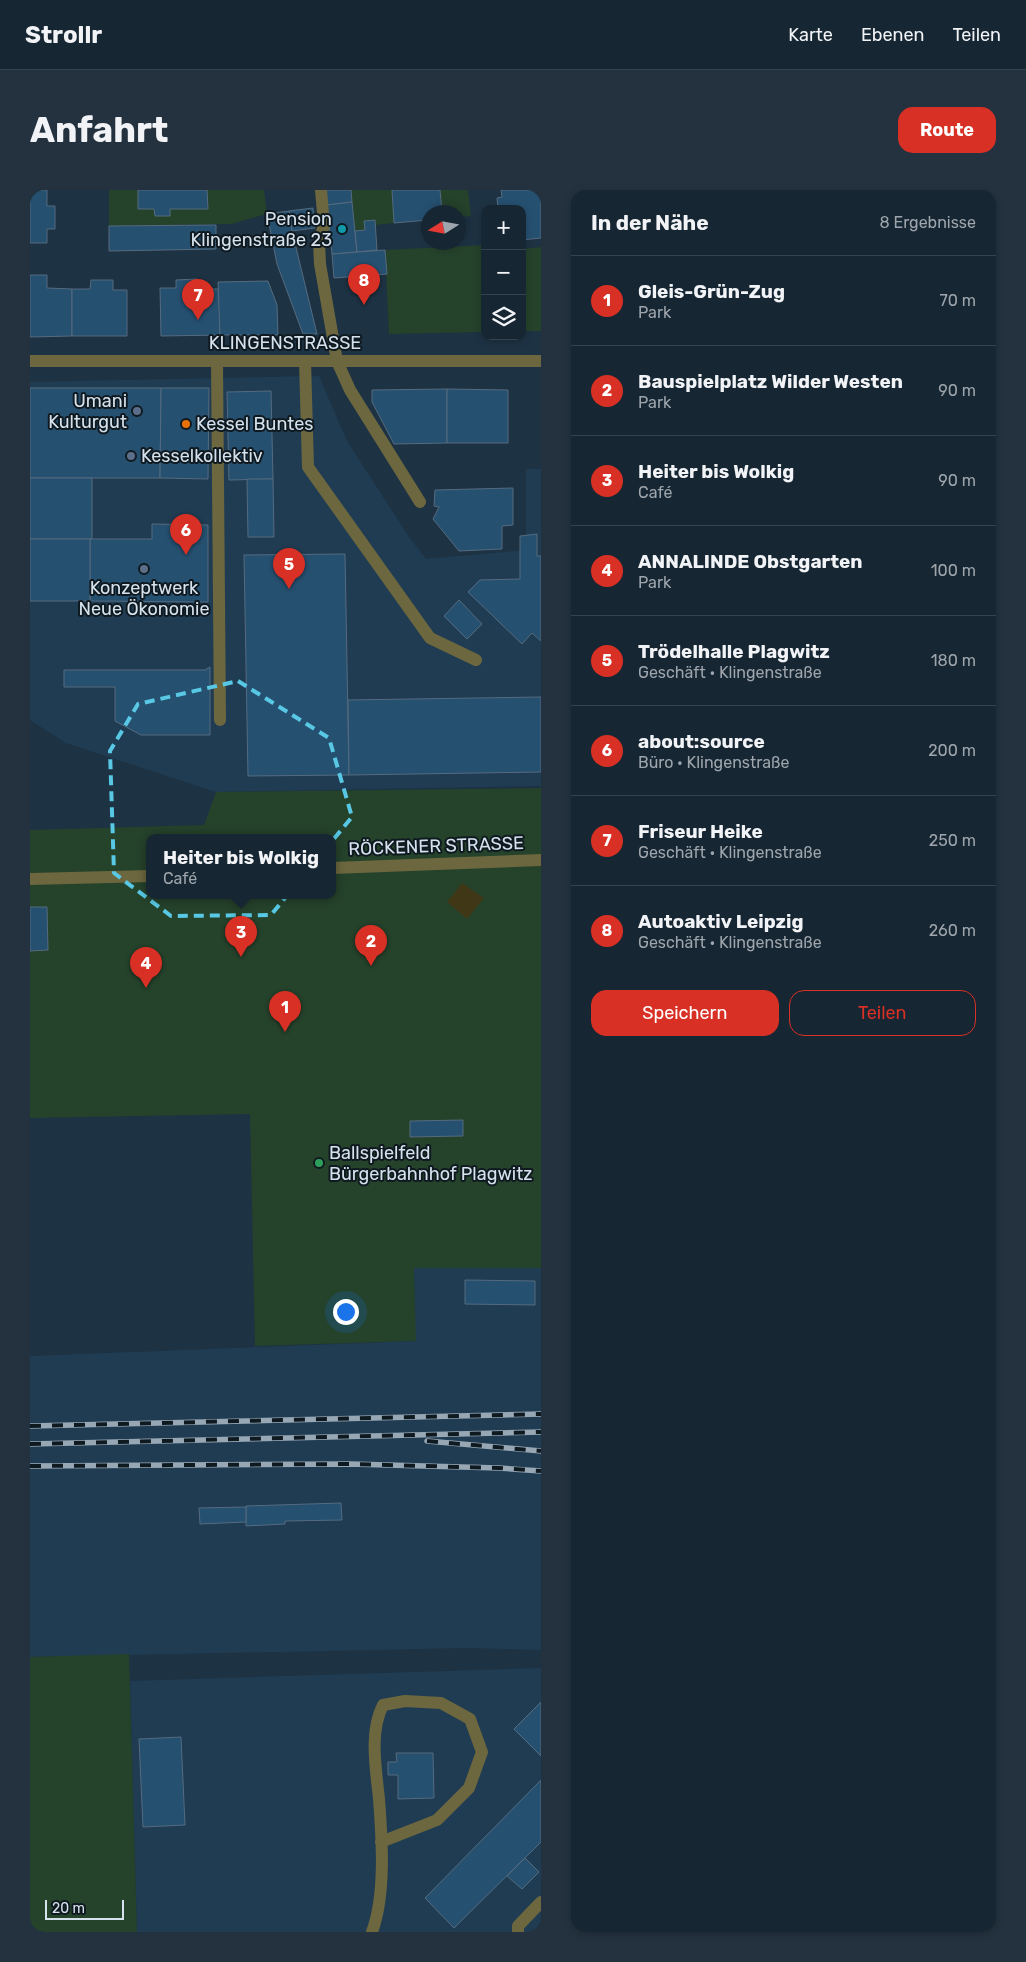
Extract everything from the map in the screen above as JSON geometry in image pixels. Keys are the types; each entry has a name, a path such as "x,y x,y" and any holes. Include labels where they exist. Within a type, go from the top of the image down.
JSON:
{"street":[{"path":"321,190 324,225 319,242 320,264 337,361 350,390 420,502"},
{"name":"KLINGENSTRASSE","path":"30,361 541,361"},
{"path":"217,361 220,720"},
{"path":"305,361 308,467 430,638 476,660"},
{"name":"RÖCKENER STRASSE","path":"336,868 541,860"},
{"path":"30,879 146,876"},
{"path":"372,1932 381,1882 381,1842 376,1761 377,1718 383,1705 406,1701 441,1703 470,1719 482,1752 469,1788 437,1820 381,1842"},
{"path":"518,1932 518,1926 541,1902"}],"highlighted area":[{"path":"238,681 329,738 352,817 271,915 171,916 114,873 110,751 138,704"}],"shaded area":[{"path":"319,376 347,441 409,537 426,559 526,550 526,469 541,469 541,786 216,792 66,743 30,720 30,382"},
{"path":"413,1268 541,1268 541,1650 468,1648 30,1657 30,1356 415,1341"},
{"path":"541,1668 541,1932 137,1932 130,1681"}],"green space":[{"path":"109,190 138,190 138,209 155,209 155,216 170,216 170,209 207,208 207,190 264,190 267,214 231,224 109,226"},
{"path":"351,190 392,190 394,223 375,225 374,220 364,221 365,230 355,231"},
{"path":"440,190 468,190 471,216 466,216 466,205 441,205"},
{"path":"481,245 481,332 389,334 385,250 421,248 421,250 466,250 466,246"},
{"path":"541,247 541,331 526,331 526,249"},
{"path":"541,788 541,1268 414,1268 416,1341 255,1346 250,1114 30,1118 30,951 48,949 47,907 30,907 30,830 204,825 216,792"},
{"path":"129,1654 137,1932 30,1932 30,1657"}],"sand":[{"path":"462,883 484,898 467,919 447,902"}],"building":[{"path":"30,190 47,190 47,206 55,206 55,229 47,229 47,243 30,243"},
{"path":"138,190 207,190 208,209 170,209 170,216 155,216 154,209 138,209"},
{"path":"326,190 351,190 352,202 327,205"},
{"path":"392,190 440,190 441,205 421,205 421,221 394,223"},
{"path":"501,190 541,190 541,238 526,240 526,205 498,205 497,198 502,197"},
{"name":"Pension Klingenstraße 23","path":"352,202 357,252 332,254 327,205"},
{"path":"313,208 315,228 292,231 289,211"},
{"path":"289,211 292,231 317,334 303,334 277,264 267,214"},
{"path":"375,220 377,250 357,252 355,231 365,230 364,221"},
{"path":"216,225 216,249 109,251 109,226"},
{"path":"385,250 387,274 334,278 332,254"},
{"path":"30,275 47,275 47,288 72,289 72,336 30,337"},
{"path":"197,279 197,289 219,289 220,335 161,336 160,288 176,288 176,280"},
{"path":"91,280 113,280 113,290 127,290 127,336 72,336 72,289 90,289"},
{"path":"268,281 277,305 278,335 220,335 218,282"},
{"path":"30,388 161,388 160,478 30,478"},
{"path":"161,388 209,388 208,479 160,478"},
{"path":"447,389 447,443 394,444 372,402 372,390"},
{"path":"447,389 508,390 508,443 447,443"},
{"path":"271,391 273,479 229,480 227,392"},
{"path":"30,478 92,478 92,539 30,539"},
{"path":"247,479 273,479 274,537 248,537"},
{"path":"513,488 513,525 502,526 502,549 459,551 433,519 439,507 434,506 435,490"},
{"path":"152,524 208,525 208,602 90,601 90,539 152,539"},
{"path":"537,534 537,556 541,556 541,641 532,633 522,644 468,592 480,580 520,579 520,536"},
{"path":"30,539 90,539 90,601 30,601"},
{"path":"345,554 349,775 248,776 244,555"},
{"path":"459,600 482,624 467,639 444,616"},
{"path":"210,667 210,735 141,735 115,721 115,687 64,687 64,670 205,670"},
{"path":"541,697 541,772 349,775 348,700"},
{"path":"30,907 47,907 48,950 30,951"},
{"path":"463,1120 463,1136 410,1137 410,1121"},
{"path":"465,1280 535,1281 535,1305 465,1304"},
{"path":"341,1503 342,1520 285,1521 285,1524 246,1526 246,1506"},
{"path":"246,1507 246,1522 200,1524 199,1508"},
{"path":"541,1702 541,1756 514,1729"},
{"path":"181,1737 185,1825 143,1827 139,1739"},
{"path":"396,1753 433,1753 434,1798 398,1799 398,1775 388,1775 388,1762 397,1762"},
{"path":"541,1780 541,1842 454,1928 425,1898"},
{"path":"525,1858 539,1872 522,1889 507,1876"}],"railway":[{"path":"30,1426 541,1414"},
{"path":"30,1444 541,1432"},
{"path":"427,1441 541,1451"},
{"path":"30,1466 350,1464 541,1471"}],"place":[{"name":"Pension Klingenstraße 23","path":"342,229"},
{"name":"Autoaktiv Leipzig","path":"364,305"},
{"name":"Friseur Heike","path":"198,320"},
{"name":"Umani Kulturgut","path":"137,411"},
{"name":"Kessel Buntes","path":"186,424"},
{"name":"Kesselkollektiv","path":"131,456"},
{"name":"about:source","path":"186,555"},
{"name":"Konzeptwerk Neue Ökonomie","path":"144,569"},
{"name":"Trödelhalle Plagwitz","path":"289,589"},
{"name":"Heiter bis Wolkig","path":"241,957"},
{"name":"Bauspielplatz Wilder Westen","path":"371,966"},
{"name":"ANNALINDE Obstgarten","path":"146,988"},
{"name":"Gleis-Grün-Zug","path":"285,1032"},
{"name":"Ballspielfeld Bürgerbahnhof Plagwitz","path":"319,1163"}]}
